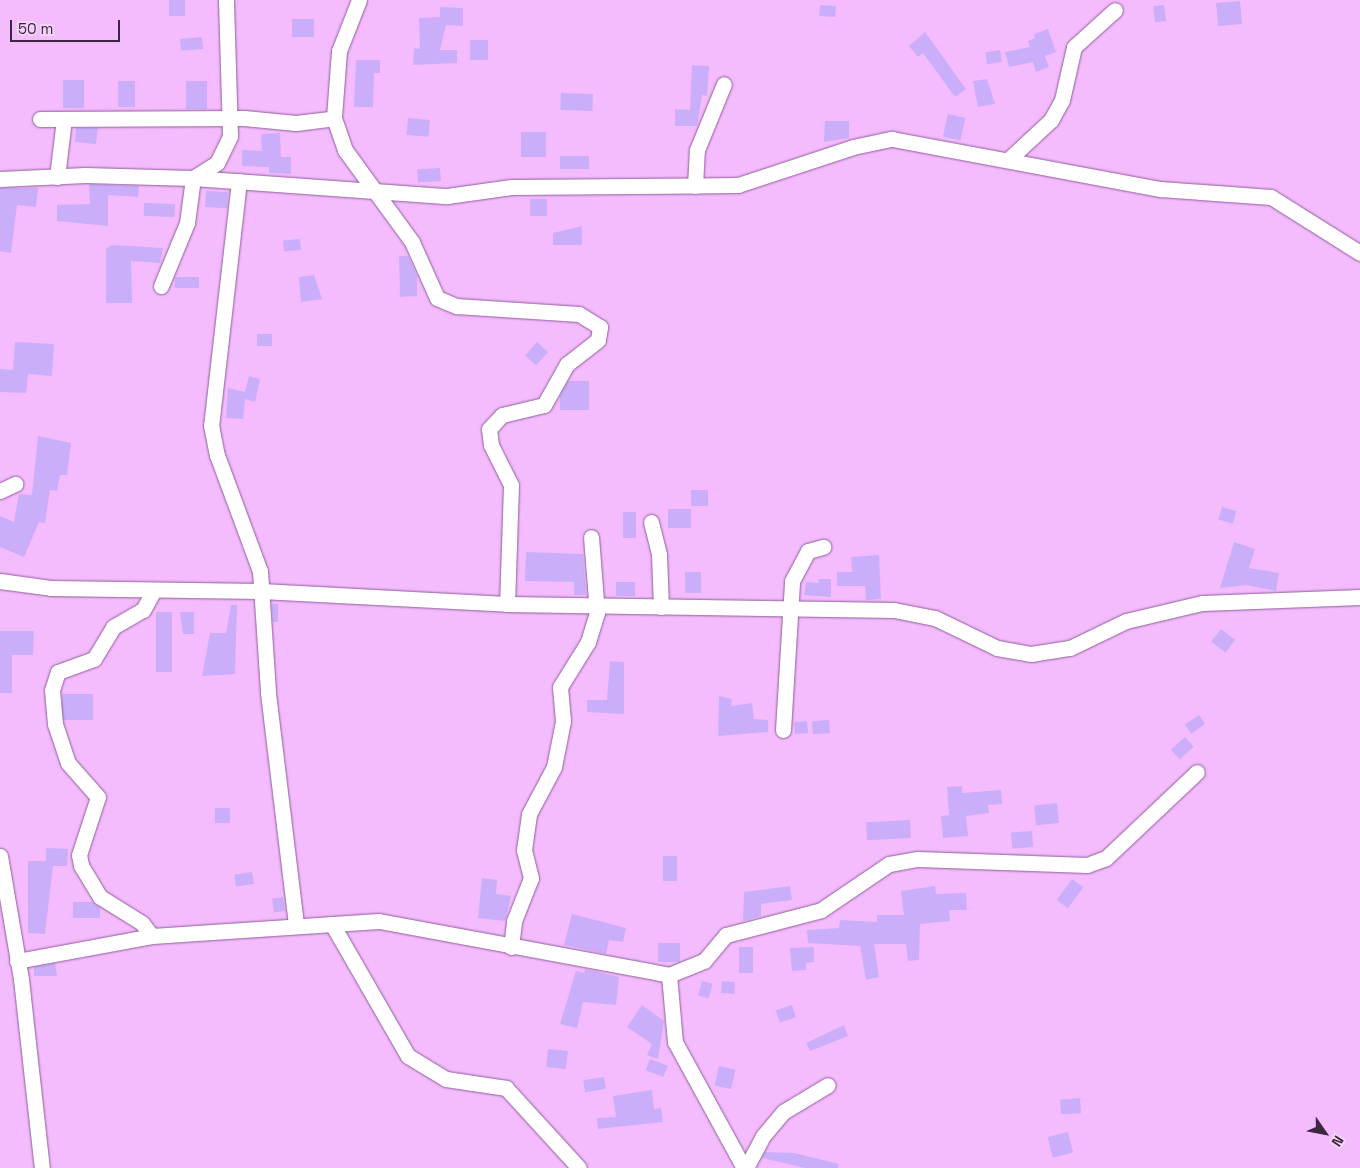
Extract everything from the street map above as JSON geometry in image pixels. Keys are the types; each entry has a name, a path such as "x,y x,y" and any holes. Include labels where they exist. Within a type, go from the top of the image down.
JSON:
{"street":[{"path":"161,286 187,223 193,178 224,153 230,118 226,0"},
{"path":"359,0 334,71 334,118 344,150 412,242 430,288 445,303 579,314 600,327 598,340 567,364 544,405 502,415 489,429 491,445 511,485 507,604"},
{"path":"1008,160 1051,120 1062,100 1074,46 1115,10"},
{"path":"695,186 697,150 724,84"},
{"path":"56,177 64,118"},
{"path":"40,119 230,118 296,123 334,118"},
{"path":"0,179 56,177 193,178 447,196 511,187 695,186 762,179 878,140 1008,160 1160,189 1271,197 1360,253"},
{"path":"239,181 211,425 217,455 256,552 261,591 268,693 296,924"},
{"path":"0,491 15,484"},
{"path":"651,522 659,555 661,607"},
{"path":"511,947 514,921 530,878 524,850 529,814 554,767 563,721 560,687 588,642 597,606 591,536"},
{"path":"783,730 791,609 796,570 808,551 823,546"},
{"path":"0,581 51,588 261,591 507,604 894,610 936,618 997,648 1031,654 1070,648 1120,623 1202,603 1360,597"},
{"path":"152,936 142,923 100,897 81,865 79,855 98,796 68,763 55,724 52,690 58,672 94,659 113,626 143,610 154,590"},
{"path":"17,960 152,936 296,924 379,922 670,975 704,961 726,934 821,910 889,864 918,858 1087,865 1106,858 1197,772"},
{"path":"0,856 17,960 42,1168"},
{"path":"332,924 408,1056 446,1079 506,1088 579,1168"},
{"path":"670,975 675,1042 745,1168"},
{"path":"745,1168 763,1136 783,1112 828,1085"}],"building":[{"path":"169,0 185,0 185,16 169,16"},
{"path":"1240,1 1242,24 1218,26 1216,3"},
{"path":"820,5 836,6 835,17 819,16"},
{"path":"1164,5 1166,21 1155,22 1153,6"},
{"path":"440,7 463,8 463,26 446,25 440,50 457,50 457,63 413,65 414,48 420,49 419,18 440,17"},
{"path":"292,19 314,19 314,37 292,37"},
{"path":"1048,29 1056,52 1045,56 1049,67 1036,72 1033,62 1009,67 1005,52 1030,47 1028,41 1035,38 1034,34"},
{"path":"925,32 966,89 955,97 923,53 918,57 909,46"},
{"path":"202,37 203,49 181,51 180,39"},
{"path":"470,40 488,40 488,60 470,60"},
{"path":"1000,50 1002,62 987,64 985,52"},
{"path":"356,60 380,60 380,73 374,73 373,107 354,107"},
{"path":"692,65 709,66 707,96 702,95 697,126 675,126 675,109 690,110"},
{"path":"987,79 995,104 978,107 973,81"},
{"path":"63,80 84,80 84,108 63,108"},
{"path":"118,81 135,81 135,107 118,107"},
{"path":"186,81 207,81 207,109 186,109"},
{"path":"561,93 593,94 592,111 560,110"},
{"path":"948,114 966,118 960,140 943,136"},
{"path":"408,118 430,120 428,137 407,135"},
{"path":"825,121 849,121 849,138 824,142"},
{"path":"76,128 98,128 96,144 75,142"},
{"path":"521,132 546,132 546,157 521,157"},
{"path":"280,133 281,157 291,157 291,174 269,173 269,167 242,166 242,150 262,151 261,134"},
{"path":"560,156 589,156 589,169 560,169"},
{"path":"440,168 441,181 418,183 417,170"},
{"path":"89,184 139,186 138,197 108,195 108,226 57,221 57,205 90,204"},
{"path":"0,188 38,188 36,207 17,205 11,253 0,251"},
{"path":"206,191 228,192 227,208 205,207"},
{"path":"530,199 547,199 547,216 530,216"},
{"path":"144,203 175,204 175,217 144,216"},
{"path":"582,226 582,245 553,245 553,233"},
{"path":"300,239 301,250 284,251 283,240"},
{"path":"112,245 163,248 160,263 131,261 132,303 106,303 106,249"},
{"path":"399,256 408,256 417,276 417,296 400,297"},
{"path":"314,275 322,299 301,302 299,277"},
{"path":"175,277 199,277 199,288 175,288"},
{"path":"257,334 272,334 272,346 257,346"},
{"path":"15,342 54,344 52,376 28,374 26,393 0,392 0,369 13,370"},
{"path":"537,342 548,352 536,365 525,355"},
{"path":"249,376 260,379 255,402 245,399 243,419 226,418 228,388 245,392"},
{"path":"568,381 589,381 589,410 560,410 560,396"},
{"path":"38,436 71,443 67,475 60,475 57,491 50,490 45,523 39,522 24,557 0,547 0,516 14,522 19,494 32,495"},
{"path":"691,490 708,490 708,506 691,506"},
{"path":"1222,507 1236,511 1233,524 1218,519"},
{"path":"668,509 691,509 691,528 668,528"},
{"path":"623,512 636,512 636,538 623,538"},
{"path":"1234,542 1255,549 1249,568 1279,573 1276,591 1247,585 1220,588"},
{"path":"526,552 583,554 586,595 574,595 574,582 525,581"},
{"path":"879,555 881,599 866,600 865,586 837,586 837,572 852,572 851,557"},
{"path":"685,572 701,572 701,593 685,593"},
{"path":"819,579 831,579 831,597 804,595 806,582 818,583"},
{"path":"616,582 635,582 635,596 616,596"},
{"path":"272,604 278,604 278,622 273,622"},
{"path":"231,605 237,605 235,674 202,676 210,633 226,633"},
{"path":"156,612 172,612 172,672 156,672"},
{"path":"180,612 194,612 194,634 183,634"},
{"path":"1221,629 1235,640 1225,653 1211,642"},
{"path":"0,631 34,631 33,655 12,655 12,693 0,693"},
{"path":"610,661 624,662 624,714 587,712 587,700 607,700"},
{"path":"62,694 93,694 93,720 62,720"},
{"path":"719,696 732,699 731,706 752,703 754,719 768,720 768,732 718,736"},
{"path":"1199,715 1205,724 1191,734 1185,725"},
{"path":"829,720 830,733 813,734 812,721"},
{"path":"807,721 808,733 795,734 794,722"},
{"path":"1185,737 1194,747 1180,759 1171,750"},
{"path":"962,786 962,793 1001,790 1002,804 988,805 989,813 966,816 968,836 943,838 941,816 949,815 947,787"},
{"path":"1057,803 1059,823 1036,825 1034,805"},
{"path":"215,808 230,808 230,823 215,823"},
{"path":"910,820 911,838 867,840 866,822"},
{"path":"1032,831 1033,847 1012,848 1011,832"},
{"path":"46,848 68,849 67,866 53,866 45,934 28,933 28,861 46,861"},
{"path":"663,856 677,856 677,881 663,881"},
{"path":"252,872 254,884 236,887 234,875"},
{"path":"482,878 497,880 496,894 511,896 505,921 478,918"},
{"path":"1072,879 1083,887 1068,908 1057,900"},
{"path":"790,886 792,900 761,904 761,916 743,921 744,892"},
{"path":"935,886 936,894 966,893 967,910 949,910 950,921 920,924 919,960 908,961 906,944 874,944 879,977 866,980 860,946 808,943 807,930 839,928 840,920 877,922 877,915 904,915 901,891"},
{"path":"283,897 285,911 274,912 272,899"},
{"path":"73,902 92,902 100,908 100,918 73,918"},
{"path":"572,914 626,928 623,942 609,940 606,954 564,945"},
{"path":"658,943 680,943 680,962 658,962"},
{"path":"739,947 753,947 753,973 739,973"},
{"path":"814,947 814,962 806,963 806,970 792,971 790,948"},
{"path":"55,963 57,976 34,976 34,967"},
{"path":"585,969 619,977 616,1005 583,1002 577,1028 560,1024 576,971 584,973"},
{"path":"702,981 713,984 709,998 698,995"},
{"path":"722,981 735,982 734,994 721,993"},
{"path":"642,1005 664,1021 658,1059 647,1055 652,1044 627,1027"},
{"path":"792,1005 796,1017 780,1023 776,1010"},
{"path":"844,1025 848,1036 810,1051 806,1043"},
{"path":"548,1049 568,1051 566,1069 546,1067"},
{"path":"650,1059 668,1066 663,1077 646,1070"},
{"path":"719,1066 736,1070 731,1089 715,1085"},
{"path":"604,1077 606,1089 585,1092 583,1080"},
{"path":"652,1090 654,1109 661,1108 663,1122 598,1129 597,1118 616,1117 613,1096"},
{"path":"1080,1098 1081,1113 1061,1114 1060,1099"},
{"path":"1068,1132 1073,1152 1053,1157 1048,1137"},
{"path":"765,1152 794,1153 839,1164 838,1168 805,1168 762,1158"}]}
